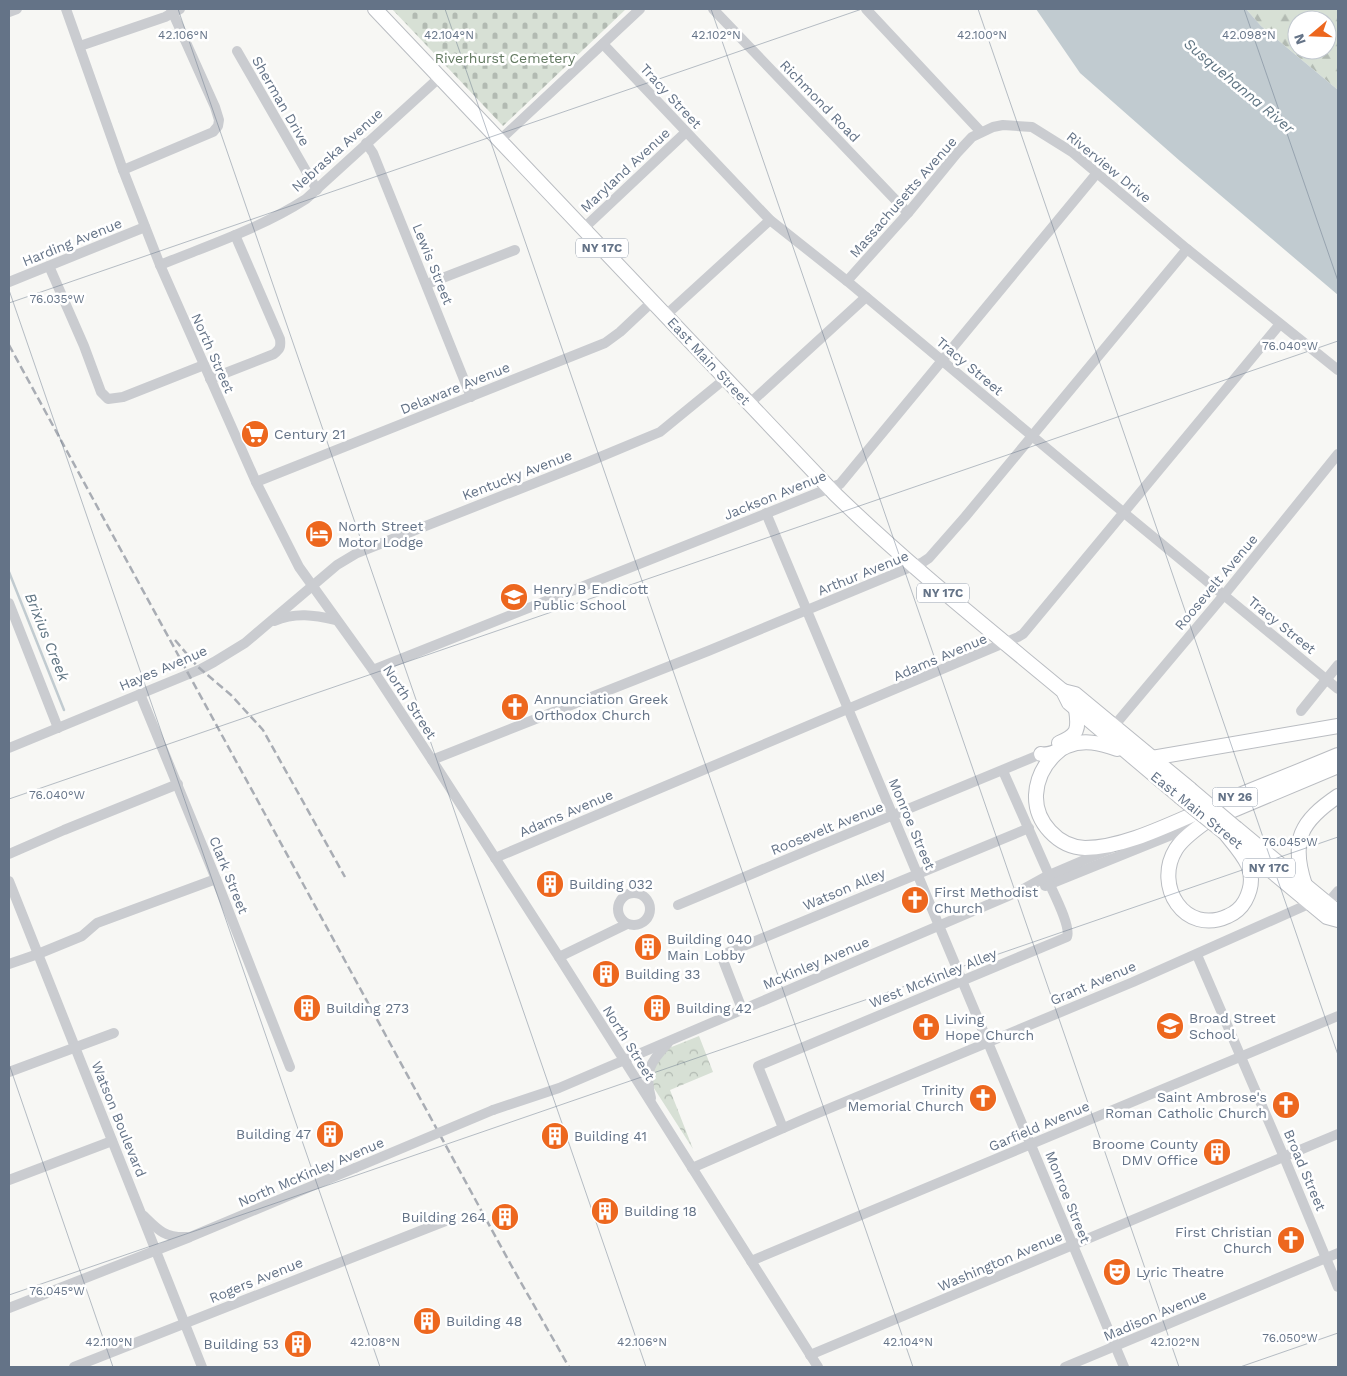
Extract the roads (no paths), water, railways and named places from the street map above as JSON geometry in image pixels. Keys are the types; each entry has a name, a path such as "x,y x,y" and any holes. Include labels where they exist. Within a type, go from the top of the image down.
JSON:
{"main road":[{"name":"East Main Street","path":"376,9 829,488 879,537 1063,691 1069,703 1127,753 1184,793 1231,831 1327,917 1338,919"},
{"name":"East Main Street","path":"1063,691 1075,694 1152,758 1184,793"},
{"path":"1060,750 1047,756 1041,754 1044,749 1073,737 1078,722 1076,709"},
{"path":"1152,758 1338,726"},
{"name":"NY 26","path":"1127,753 1102,743 1085,742 1060,750 1046,764 1039,774 1036,786 1038,810 1042,821 1059,839 1070,845 1083,848 1094,848 1132,840 1338,754"},
{"path":"1231,831 1247,863 1251,879 1248,896 1238,910 1223,919 1207,921 1191,916 1178,906 1174,899 1170,889 1168,872 1177,848 1188,835 1207,821 1338,766"},
{"path":"1306,885 1299,860 1302,831 1308,820 1317,811 1338,796"},
{"name":"East Main Street","path":"1231,831 1306,885 1334,909 1338,919"}],"street":[{"path":"9,12 17,9"},
{"name":"North Street","path":"66,9 123,170 160,265 256,482 299,567 373,670 432,760 818,1367"},
{"path":"500,140 640,9"},
{"name":"Richmond Road","path":"713,9 908,213"},
{"path":"866,9 981,132"},
{"path":"80,46 175,10 214,107 218,126 213,132 123,170"},
{"name":"Tracy Street","path":"603,44 770,220 847,281 1338,689"},
{"name":"Sherman Drive","path":"237,51 317,190"},
{"name":"Nebraska Avenue","path":"160,265 284,213 317,190 440,76"},
{"name":"Riverview Drive","path":"981,132 1003,125 1032,127 1043,132 1072,152 1187,249 1338,370"},
{"name":"Maryland Avenue","path":"584,228 686,132"},
{"name":"Massachusetts Avenue","path":"847,281 908,213 956,153 981,132"},
{"name":"Lewis Street","path":"366,143 373,153 470,397"},
{"name":"Jackson Avenue","path":"373,670 840,484 1097,173"},
{"path":"666,315 770,220"},
{"name":"Harding Avenue","path":"9,282 145,227"},
{"path":"210,379 274,354 281,345 235,235"},
{"name":"Arthur Avenue","path":"432,760 807,611 914,567 929,558 1187,249"},
{"path":"426,284 515,250"},
{"path":"49,266 84,346 101,392 108,399 112,400 123,397 204,365"},
{"path":"749,404 866,297"},
{"name":"Delaware Avenue","path":"256,482 605,343 620,332 653,301"},
{"name":"Adams Avenue","path":"495,858 1006,644 1023,634 1280,324"},
{"name":"Kentucky Avenue","path":"312,586 337,565 369,548 660,432 726,378"},
{"name":"Roosevelt Avenue","path":"1114,726 1224,595 1338,454"},
{"name":"Monroe Street","path":"766,513 1124,1367"},
{"name":"Hayes Avenue","path":"9,748 214,662 245,643 312,586"},
{"path":"9,603 58,728"},
{"path":"266,625 293,615 312,614 336,620"},
{"path":"1301,711 1338,665"},
{"name":"Clark Street","path":"140,694 178,784 290,1067"},
{"name":"Roosevelt Avenue","path":"678,906 1041,754"},
{"path":"1003,771 1029,828 1049,880"},
{"path":"9,854 178,784"},
{"name":"McKinley Avenue","path":"623,1060 1049,880 1207,821"},
{"name":"Watson Alley","path":"742,1009 723,960 725,955 1029,828"},
{"name":"McKinley Avenue","path":"1049,880 1132,840"},
{"path":"9,964 82,936 97,923 216,879"},
{"name":"West McKinley Alley","path":"783,1128 758,1066 1067,938 1068,932 1065,922 1049,880"},
{"name":"Watson Boulevard","path":"9,881 202,1367"},
{"path":"1327,904 1338,891"},
{"name":"Grant Avenue","path":"692,1168 1197,955 1311,903"},
{"path":"559,957 627,924"},
{"name":"Broad Street","path":"1197,955 1338,1287"},
{"name":"Garfield Avenue","path":"751,1261 1338,1016"},
{"path":"9,1072 114,1033"},
{"path":"655,1111 647,1085 650,1067 656,1056 672,1039"},
{"name":"North McKinley Avenue","path":"9,1308 190,1237 493,1110 559,1088 623,1060"},
{"name":"Washington Avenue","path":"810,1355 1338,1134"},
{"path":"9,1180 112,1141"},
{"path":"141,1213 158,1231 167,1235 190,1237"},
{"name":"Rogers Avenue","path":"74,1367 448,1220"},
{"name":"Madison Avenue","path":"1065,1367 1338,1252"}],"water":[{"name":"Susquehanna River","path":"1036,9 1246,9 1261,26 1287,48 1287,60 1302,60 1338,90 1338,295 1180,161 1080,73"}],"waterway":[{"name":"Brixius Creek","path":"9,572 64,710"}],"railway":[{"path":"9,345 511,1265 569,1367"},
{"path":"175,640 197,666 231,695 263,730 345,877"}],"place":[{"name":"Century 21","path":"255,434"},
{"name":"North Street Motor Lodge","path":"319,534"},
{"name":"Henry B Endicott Public School","path":"514,597"},
{"name":"Annunciation Greek Orthodox Church","path":"515,707"},
{"name":"Building 032","path":"550,884"},
{"name":"First Methodist Church","path":"915,900"},
{"name":"Building 040 Main Lobby","path":"648,947"},
{"name":"Building 33","path":"606,974"},
{"name":"Building 273","path":"307,1008"},
{"name":"Building 42","path":"657,1008"},
{"name":"Broad Street School","path":"1170,1026"},
{"name":"Living Hope Church","path":"926,1027"},
{"name":"Trinity Memorial Church","path":"983,1098"},
{"name":"Saint Ambrose's Roman Catholic Church","path":"1286,1105"},
{"name":"Building 47","path":"330,1134"},
{"name":"Building 41","path":"555,1136"},
{"name":"Broome County DMV Office","path":"1217,1152"},
{"name":"Building 18","path":"605,1211"},
{"name":"Building 264","path":"505,1217"},
{"name":"First Christian Church","path":"1291,1240"},
{"name":"Lyric Theatre","path":"1117,1272"},
{"name":"Building 48","path":"427,1321"},
{"name":"Building 53","path":"298,1344"}],"park label":[{"name":"Riverhurst Cemetery","path":"505,58"}]}
